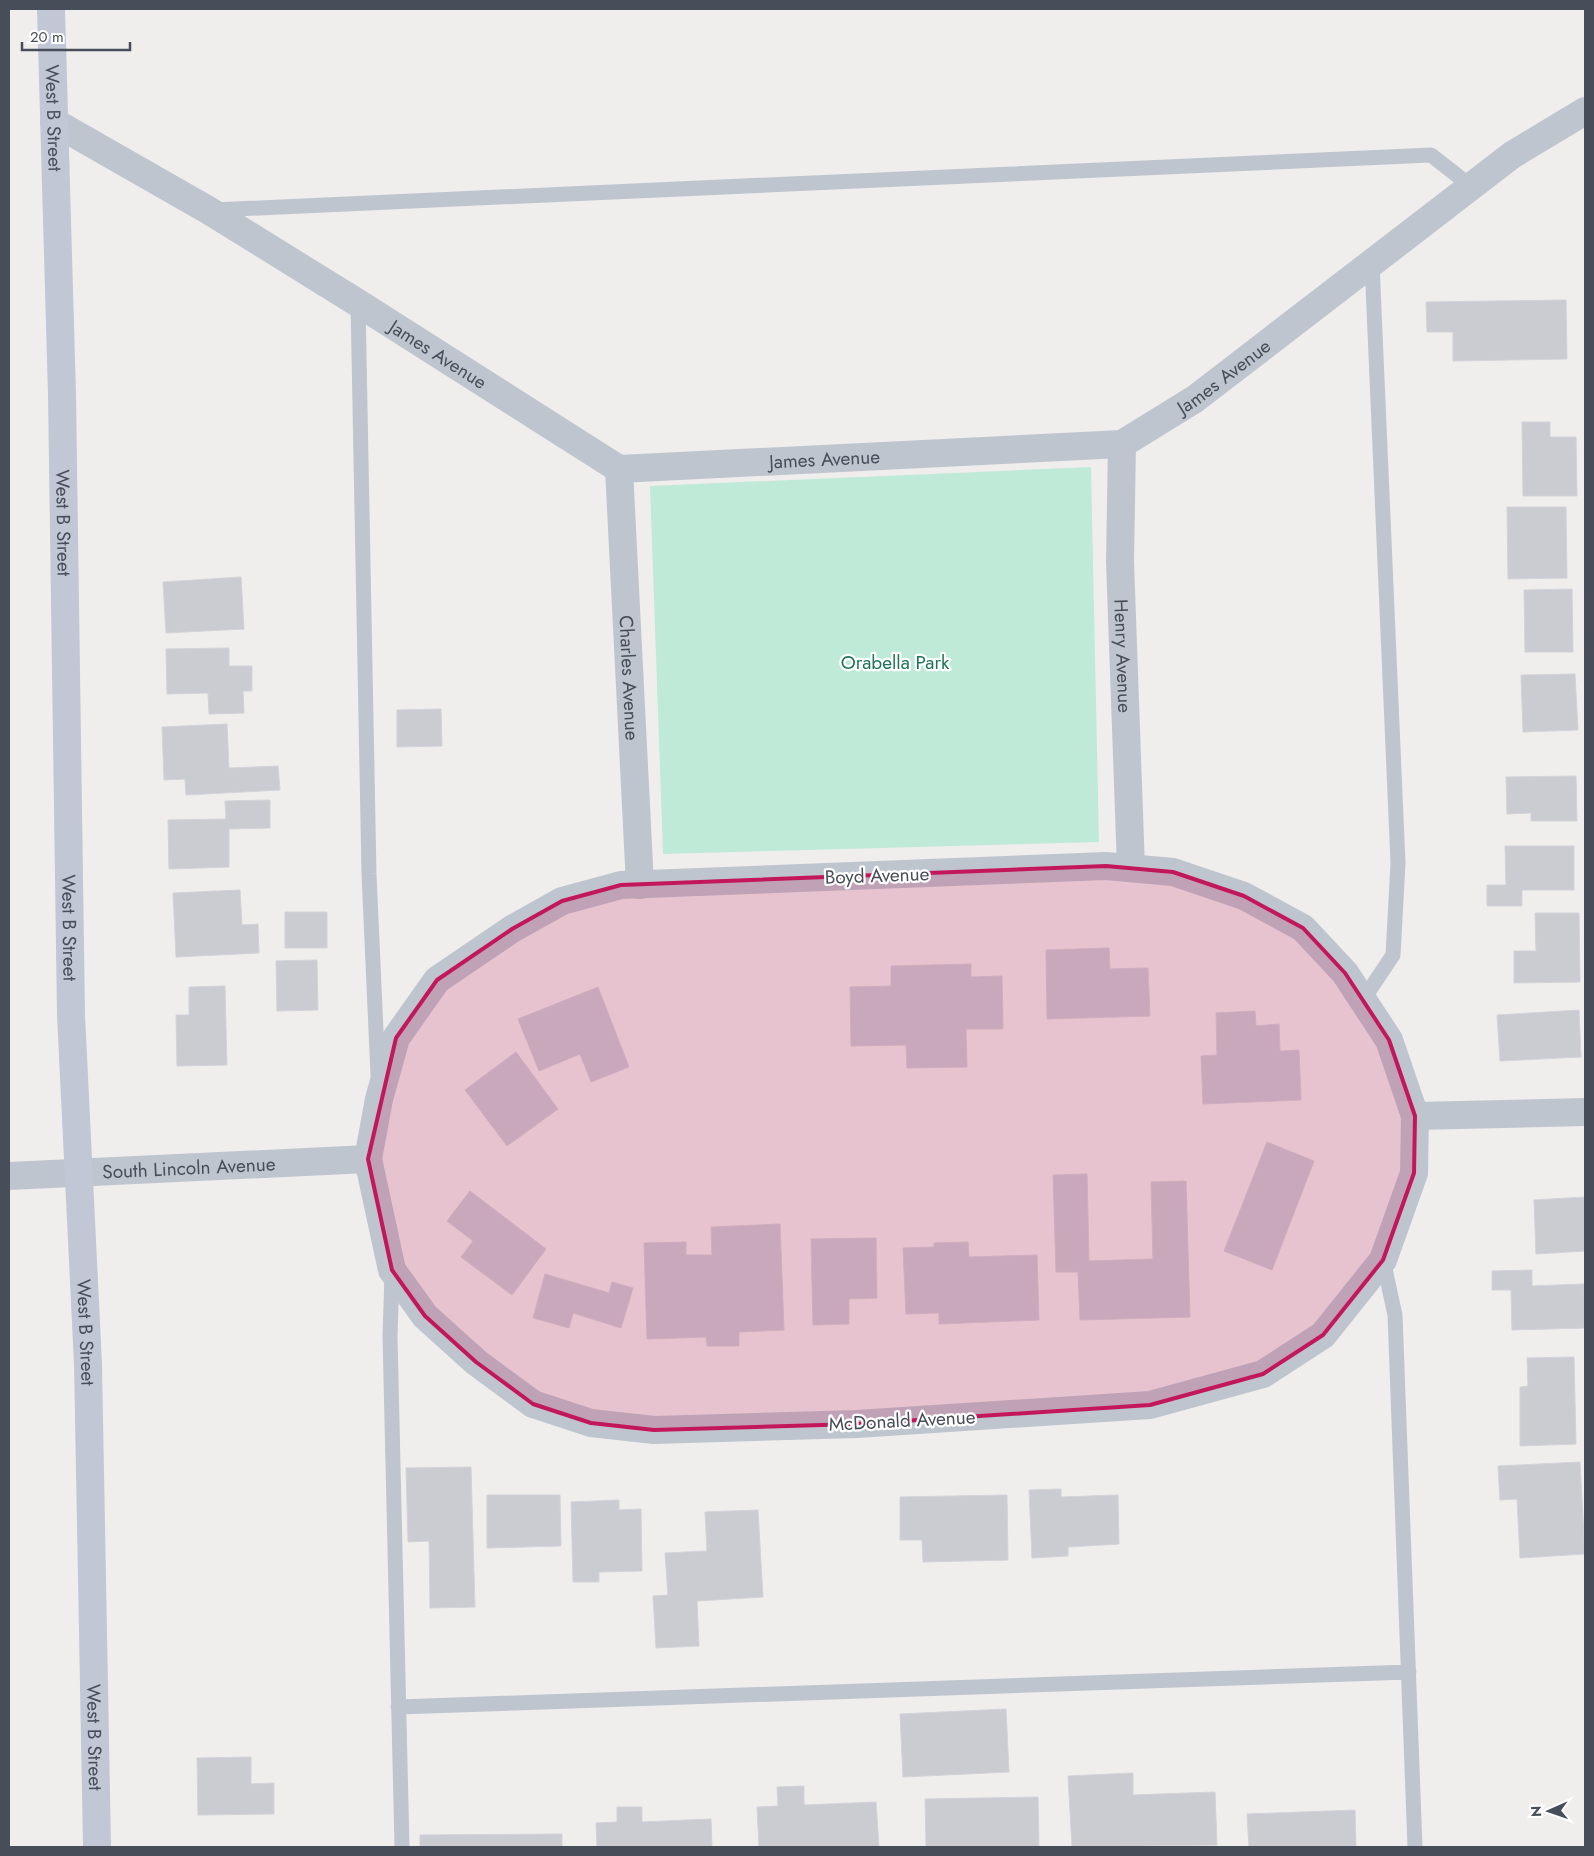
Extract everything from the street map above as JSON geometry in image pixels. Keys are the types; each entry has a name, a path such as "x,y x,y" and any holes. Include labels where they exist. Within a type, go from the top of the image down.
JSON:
{"street":[{"name":"West B Street","path":"51,9 62,405 71,1015 88,1364 97,1847"},
{"name":"James Avenue","path":"54,122 208,210 620,470 1122,444 1195,399 1512,155 1585,111"},
{"name":"Henry Avenue","path":"1122,444 1120,561 1132,868"},
{"name":"Charles Avenue","path":"620,470 640,884"},
{"name":"Boyd Avenue","path":"368,1159 379,1099 396,1038 437,980 512,929 562,901 621,885 640,884 1106,866 1173,872 1244,896 1303,928 1345,972 1389,1040 1415,1116"},
{"path":"1415,1116 1585,1112"},
{"name":"McDonald Avenue","path":"368,1159 392,1270 425,1316 476,1362 533,1404 591,1423 654,1430 857,1424 1150,1405 1263,1374 1323,1336 1384,1260 1414,1173 1415,1116"},
{"name":"South Lincoln Avenue","path":"9,1176 368,1159"}],"lane":[{"path":"208,210 1431,155 1472,187"},
{"path":"1363,1000 1393,955 1398,863 1372,263"},
{"path":"358,303 369,874 379,1099"},
{"path":"1384,1260 1395,1315 1415,1847"},
{"path":"392,1270 390,1346 402,1847"},
{"path":"398,1707 1408,1672"}],"highlighted area":[{"path":"1106,866 1173,872 1244,896 1303,928 1345,973 1389,1040 1415,1116 1414,1173 1383,1260 1323,1335 1263,1374 1150,1405 857,1424 654,1430 591,1423 533,1404 476,1362 425,1316 392,1270 368,1159 396,1038 437,980 512,929 562,901 621,885"}],"green space":[{"name":"Orabella Park","path":"1091,467 1099,842 663,854 650,486"}],"building":[{"path":"1566,300 1567,359 1453,361 1453,332 1427,332 1426,302"},
{"path":"1522,422 1550,422 1550,437 1576,437 1577,496 1523,496"},
{"path":"1507,507 1566,507 1567,578 1508,579"},
{"path":"241,577 244,629 166,633 163,582"},
{"path":"1572,589 1573,652 1525,652 1524,590"},
{"path":"229,648 229,666 252,666 252,691 243,691 244,713 209,714 208,693 167,694 166,649"},
{"path":"1575,674 1578,730 1523,732 1521,675"},
{"path":"441,709 442,746 397,747 397,710"},
{"path":"227,724 229,768 278,766 280,790 186,795 185,779 164,780 162,727"},
{"path":"1576,776 1577,821 1531,821 1531,813 1507,814 1506,777"},
{"path":"270,800 270,828 229,829 229,867 169,869 168,820 226,819 225,801"},
{"path":"1505,846 1574,846 1574,890 1522,890 1522,906 1487,906 1487,885 1506,885"},
{"path":"240,890 242,925 258,924 259,953 176,957 173,893"},
{"path":"285,912 327,912 327,948 285,948"},
{"path":"1535,913 1579,913 1580,982 1514,983 1514,951 1536,951"},
{"path":"1109,948 1110,969 1148,968 1150,1016 1047,1019 1046,950"},
{"path":"317,960 318,1010 277,1011 276,961"},
{"path":"971,964 971,977 1002,976 1003,1029 966,1029 967,1067 907,1068 906,1045 851,1046 850,987 891,986 891,966"},
{"path":"225,986 227,1065 177,1066 176,1015 189,1015 189,987"},
{"path":"598,987 629,1067 591,1082 580,1054 539,1071 518,1019"},
{"path":"1579,1010 1581,1057 1500,1061 1497,1015"},
{"path":"1255,1011 1256,1026 1279,1024 1280,1051 1299,1050 1301,1100 1203,1104 1201,1056 1217,1055 1216,1013"},
{"path":"516,1052 558,1109 507,1146 465,1090"},
{"path":"1267,1142 1314,1161 1272,1270 1224,1251"},
{"path":"1087,1174 1089,1261 1153,1259 1151,1182 1186,1181 1190,1317 1080,1320 1078,1272 1056,1272 1053,1175"},
{"path":"470,1191 546,1249 512,1295 461,1257 473,1241 447,1221"},
{"path":"1585,1197 1585,1251 1536,1254 1534,1200"},
{"path":"780,1224 784,1330 739,1332 739,1346 707,1346 706,1337 647,1339 644,1243 686,1242 686,1255 712,1255 711,1227"},
{"path":"876,1238 877,1298 849,1299 849,1324 813,1325 811,1239"},
{"path":"968,1242 969,1257 1037,1255 1039,1320 939,1324 939,1313 906,1314 903,1248 934,1247 934,1243"},
{"path":"1532,1270 1532,1286 1584,1284 1585,1328 1512,1330 1511,1290 1492,1290 1492,1271"},
{"path":"545,1274 609,1293 612,1282 633,1288 621,1328 573,1313 569,1328 533,1318"},
{"path":"1574,1357 1576,1444 1520,1446 1520,1387 1528,1386 1527,1358"},
{"path":"1580,1462 1585,1554 1520,1558 1517,1499 1500,1500 1498,1466"},
{"path":"471,1467 475,1607 430,1608 429,1541 408,1542 406,1468"},
{"path":"1061,1489 1061,1497 1118,1495 1119,1544 1068,1547 1068,1556 1032,1558 1029,1490"},
{"path":"487,1495 560,1495 561,1546 487,1548"},
{"path":"1007,1495 1008,1560 923,1562 922,1540 900,1540 900,1497"},
{"path":"619,1500 619,1510 641,1509 642,1571 599,1572 599,1582 573,1582 571,1502"},
{"path":"758,1510 763,1597 697,1601 699,1646 656,1648 653,1596 668,1595 665,1553 707,1551 705,1512"},
{"path":"1006,1709 1009,1772 903,1777 900,1714"},
{"path":"251,1757 251,1784 274,1783 274,1814 198,1815 197,1758"},
{"path":"1133,1773 1133,1795 1215,1792 1217,1845 1072,1847 1068,1776"},
{"path":"804,1786 804,1805 876,1802 879,1847 759,1847 757,1807 778,1806 777,1787"},
{"path":"1038,1797 1039,1847 926,1847 925,1799"},
{"path":"617,1807 642,1807 642,1822 711,1819 712,1847 597,1847 596,1823 617,1822"},
{"path":"1355,1810 1356,1847 1249,1847 1247,1814"},
{"path":"562,1834 562,1847 420,1847 420,1835"}]}
